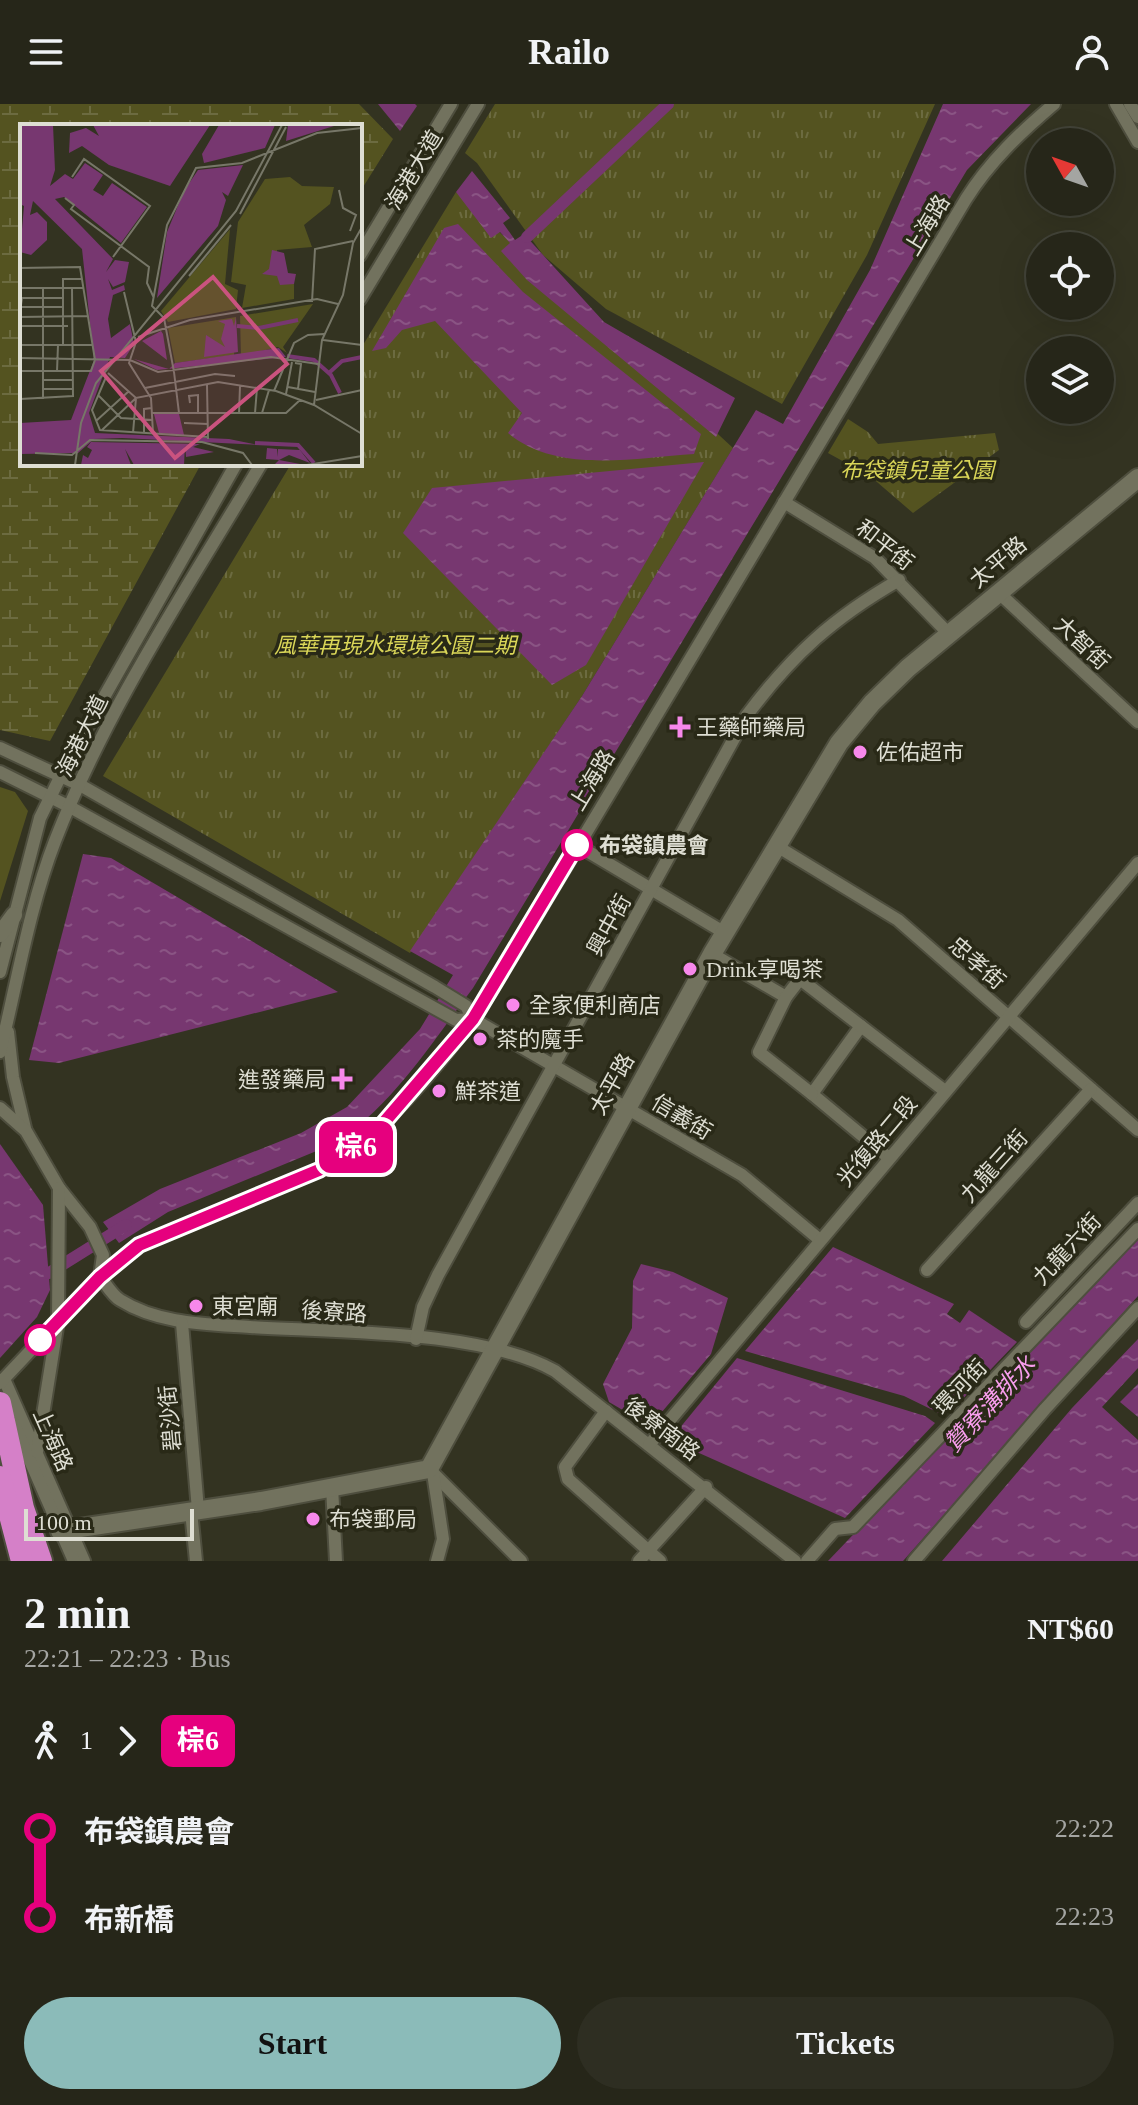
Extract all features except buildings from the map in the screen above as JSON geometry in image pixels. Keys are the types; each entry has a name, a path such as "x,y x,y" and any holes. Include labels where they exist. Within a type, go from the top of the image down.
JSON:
{"highway":[{"path":"0,1403 23,1508 41,1561"},
{"path":"0,1477 22,1561"}],"main road":[{"name":"太平路","path":"66,1530 194,1511 429,1469 712,954 839,743 872,703 949,634 1136,484"}],"street":[{"name":"海港大道","path":"362,252 451,104"},
{"name":"海港大道","path":"362,296 478,104"},
{"name":"上海路","path":"2,1381 100,1277 139,1245 319,1170 345,1156 374,1134 473,1019 983,173 1016,136 1054,104"},
{"path":"1116,104 1138,142"},
{"path":"1130,104 1138,117"},
{"name":"海港大道","path":"0,972 40,818 60,776 235,466"},
{"name":"海港大道","path":"0,1052 54,843 140,667 260,466"},
{"name":"和平街","path":"784,502 875,558 949,634"},
{"name":"興中街","path":"416,1339 429,1293 747,715 783,667 843,613 899,580"},
{"name":"大智街","path":"999,593 1138,722"},
{"path":"0,748 80,785 442,991 466,1006 473,1019 456,1020 70,807 0,772"},
{"path":"577,845 725,933"},
{"name":"忠孝街","path":"775,845 898,920 1138,1130"},
{"name":"光復路二段","path":"649,1445 1138,863"},
{"path":"0,934 14,915"},
{"path":"712,954 786,997"},
{"path":"889,1158 759,1052 786,997 800,979 945,1091"},
{"name":"信義街","path":"473,1019 742,1175 820,1240"},
{"path":"7,1023 13,1077 26,1131 59,1188 90,1227 103,1255 100,1277"},
{"path":"812,1094 861,1026"},
{"name":"九龍三街","path":"927,1270 1091,1089"},
{"path":"0,1108 26,1131"},
{"path":"37,1452 58,1321 59,1188"},
{"name":"九龍六街","path":"1026,1322 1138,1203"},
{"name":"環河街","path":"807,1561 835,1529 853,1527 1138,1229"},
{"name":"後寮路","path":"100,1277 122,1301 182,1323 495,1347"},
{"path":"914,1561 1045,1409 1138,1308"},
{"name":"碧沙街","path":"182,1323 196,1561"},
{"name":"後寮南路","path":"495,1347 542,1363 706,1487 795,1561"},
{"name":"上海路","path":"2,1381 37,1452 74,1561"},
{"name":"上海路","path":"2,1381 17,1433 84,1561"},
{"path":"606,1411 565,1467 568,1479 660,1561"},
{"path":"437,1561 443,1539 433,1473 521,1561"},
{"path":"332,1487 336,1561"},
{"path":"639,1561 706,1487"}],"green space":[{"path":"0,104 359,104 393,139 362,189 362,124 20,124 20,466 200,466 50,741 0,730"},
{"path":"495,104 935,104 867,255 782,404 606,309 543,255 477,163 465,153"},
{"name":"風華再現水環境公園二期","path":"456,192 733,448 582,696 410,953 103,776 290,466 362,466 362,347"},
{"name":"布袋鎮兒童公園","path":"848,419 868,432 878,444 995,433 999,450 913,513 870,476 828,453"},
{"path":"0,787 15,792 28,811 0,901"}],"water":[{"path":"378,104 415,104 417,106 400,131"},
{"path":"943,104 1031,104 967,170 473,988 409,1073 353,1130 331,1145 168,1212 119,1243 103,1222 160,1189 301,1133 347,1107 420,1029 453,975 410,951 582,696 756,410 783,424 870,270"},
{"path":"472,171 510,218 503,223 515,240 524,234 604,322 735,398 716,437 527,280 501,251 510,243 500,232 491,238 456,192"},
{"path":"458,224 523,292 701,434 694,454 621,460 572,459 528,446 508,433 522,413 435,321 402,330 386,348 372,351 444,228"},
{"path":"704,462 586,665 552,685 403,533 432,488"},
{"path":"83,854 111,858 338,992 59,1063 29,1060"},
{"path":"0,1144 43,1205 50,1290 37,1317 0,1358"},
{"name":"贊寮溝排水","path":"1138,1236 1138,1296 903,1561 828,1561"},
{"path":"833,1247 954,1304 947,1314 960,1323 969,1310 1017,1342 950,1412 943,1415 904,1396 745,1351"},
{"path":"641,1264 673,1272 728,1298 711,1354 650,1426 609,1402 603,1384 632,1328 633,1281"},
{"path":"1138,1339 1138,1368 1102,1407 1138,1440 1138,1561 942,1561 1072,1408"},
{"path":"737,1358 925,1416 935,1423 845,1518 670,1440"},
{"path":"1138,1384 1138,1417 1120,1402"}],"waterway":[{"path":"527,237 668,104"},
{"path":"49,1273 126,1225"}],"bus line":[{"name":"棕6","path":"40,1340 100,1277 139,1245 319,1170 345,1156 374,1134 473,1019 577,845"}],"place":[{"name":"王藥師藥局","path":"680,727"},
{"name":"佐佑超市","path":"860,752"},
{"name":"布袋鎮農會","path":"577,845"},
{"name":"Drink享喝茶","path":"690,969"},
{"name":"全家便利商店","path":"513,1005"},
{"name":"茶的魔手","path":"480,1039"},
{"name":"進發藥局","path":"342,1079"},
{"name":"鮮茶道","path":"439,1091"},
{"name":"東宮廟","path":"196,1306"},
{"name":"布袋郵局","path":"313,1519"}]}
